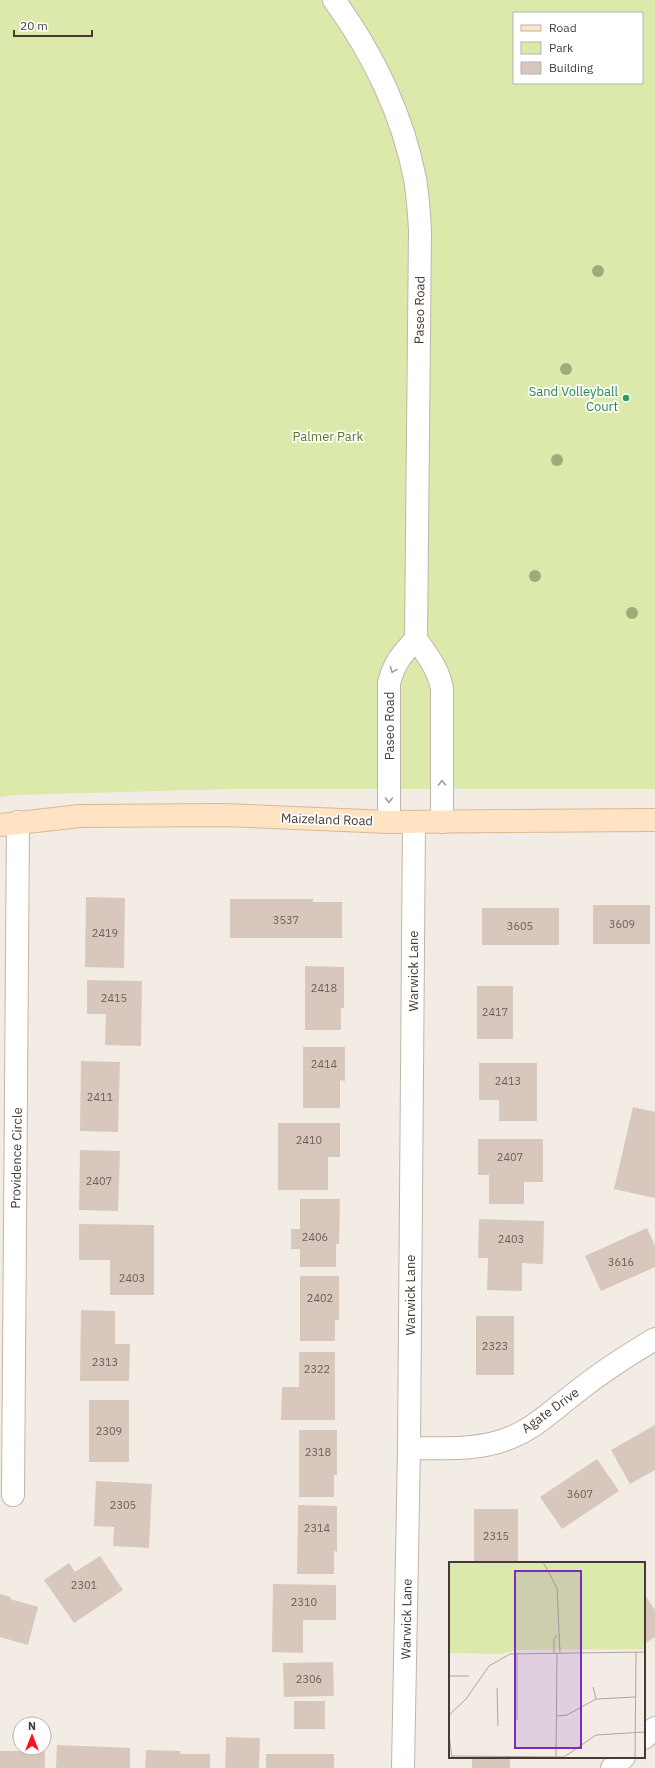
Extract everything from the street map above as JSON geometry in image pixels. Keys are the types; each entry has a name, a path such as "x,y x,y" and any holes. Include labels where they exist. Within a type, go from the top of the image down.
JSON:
{"main road":[{"name":"Maizeland Road","path":"9,823 80,816 224,815 389,822 655,820"}],"street":[{"name":"Paseo Road","path":"334,0 369,55 389,95 403,134 414,178 420,230 416,639 398,658 392,670 389,683 389,822"},
{"path":"416,639 434,663 440,675 442,688 442,822"},
{"name":"Warwick Lane","path":"403,1768 409,1448 414,822"},
{"name":"Providence Circle","path":"9,823 13,1495"},
{"name":"Agate Drive","path":"409,1448 464,1448 489,1444 512,1437 535,1424 608,1368 655,1339"},
{"path":"645,1737 655,1728"},
{"path":"612,1768 623,1758"}],"green space":[{"name":"Palmer Park","path":"0,0 655,0 655,789 232,789 14,795 0,797"}],"building":[{"path":"86,897 125,898 124,968 85,967"},
{"path":"230,899 313,899 313,902 342,902 342,938 230,938"},
{"path":"593,905 650,905 650,944 593,944"},
{"path":"482,908 559,908 559,945 482,945"},
{"path":"305,966 344,967 344,1008 341,1008 341,1030 305,1030"},
{"path":"87,980 142,981 141,1046 105,1045 106,1014 87,1014"},
{"path":"477,986 513,986 513,1039 477,1039"},
{"path":"303,1047 345,1047 345,1081 340,1080 340,1108 303,1108"},
{"path":"81,1061 120,1062 118,1132 80,1131"},
{"path":"479,1063 537,1063 537,1121 499,1121 499,1100 479,1100"},
{"path":"633,1107 655,1112 655,1198 614,1189"},
{"path":"278,1123 340,1123 340,1157 328,1157 328,1190 278,1190"},
{"path":"478,1139 543,1139 543,1182 524,1182 524,1204 489,1204 489,1175 478,1175"},
{"path":"80,1150 120,1151 118,1211 79,1210"},
{"path":"300,1199 340,1199 339,1244 336,1244 336,1267 300,1267 300,1249 291,1249 291,1229 300,1229"},
{"path":"479,1219 544,1221 543,1264 522,1263 522,1291 487,1290 488,1258 478,1258"},
{"path":"79,1224 154,1225 154,1295 110,1295 110,1260 79,1260"},
{"path":"647,1228 655,1246 655,1267 601,1291 585,1256"},
{"path":"300,1276 339,1276 339,1320 335,1320 335,1341 300,1341"},
{"path":"81,1310 115,1311 115,1344 130,1344 129,1381 80,1381"},
{"path":"476,1316 514,1316 514,1375 476,1375"},
{"path":"299,1352 335,1352 335,1420 281,1420 282,1387 299,1387"},
{"path":"89,1400 129,1400 129,1462 89,1462"},
{"path":"655,1425 655,1470 630,1484 611,1450"},
{"path":"299,1430 337,1430 337,1475 334,1475 334,1497 299,1497"},
{"path":"597,1459 619,1491 562,1529 540,1497"},
{"path":"96,1481 152,1484 149,1548 113,1546 114,1527 94,1526"},
{"path":"298,1505 337,1506 337,1552 334,1551 334,1574 297,1574"},
{"path":"474,1509 518,1509 518,1562 474,1562"},
{"path":"100,1556 123,1590 74,1623 44,1580 69,1563 75,1572"},
{"path":"273,1584 336,1585 336,1620 303,1620 303,1653 272,1652"},
{"path":"0,1594 11,1597 10,1599 38,1607 28,1645 0,1637"},
{"path":"645,1595 655,1610 655,1637 645,1643"},
{"path":"333,1662 334,1696 284,1697 283,1663"},
{"path":"294,1701 325,1701 325,1729 294,1729"},
{"path":"226,1737 260,1738 259,1768 225,1768"},
{"path":"57,1745 130,1748 130,1768 56,1768"},
{"path":"146,1750 181,1751 180,1754 210,1754 210,1768 145,1768"},
{"path":"0,1751 12,1751 12,1756 45,1756 45,1768 0,1768"},
{"path":"266,1754 334,1754 334,1768 266,1768"},
{"path":"472,1758 510,1758 510,1768 472,1768"}],"place":[{"name":"Sand Volleyball Court","path":"626,398"}]}
